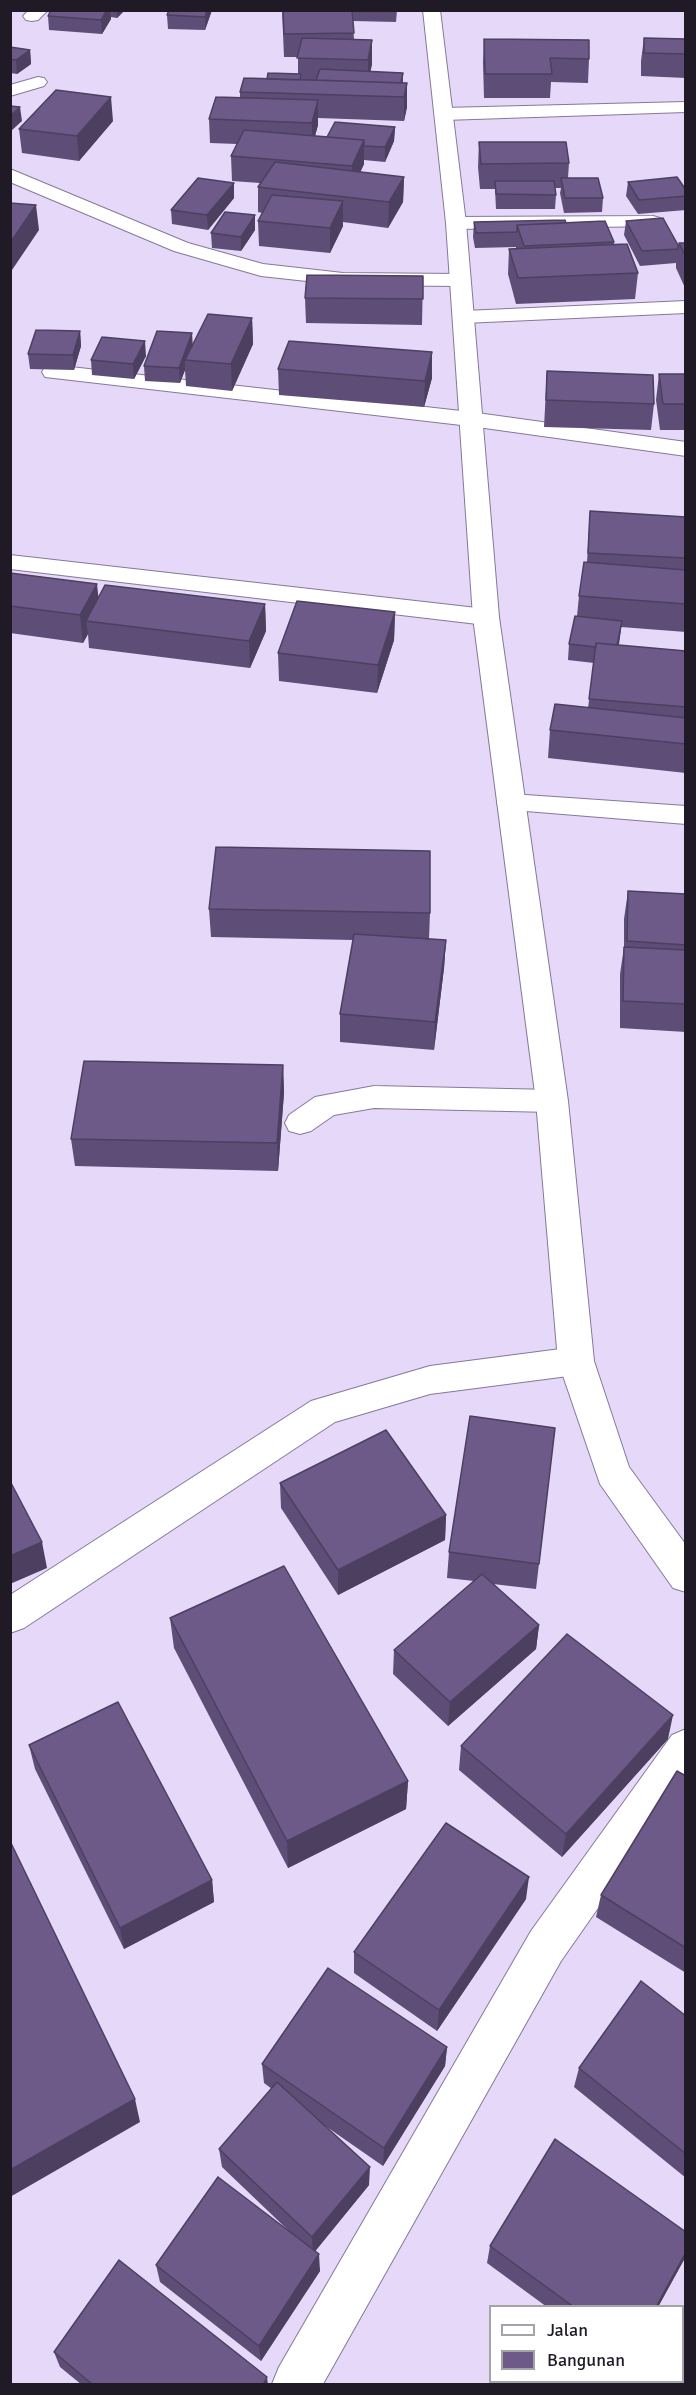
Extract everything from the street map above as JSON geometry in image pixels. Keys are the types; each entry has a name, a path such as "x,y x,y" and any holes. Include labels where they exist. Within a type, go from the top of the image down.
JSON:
{"street":[{"path":"430,10 456,223 486,617 552,1101 576,1361 613,1473 686,1575"},
{"path":"10,91 38,82"},
{"path":"444,114 686,107"},
{"path":"10,175 181,247 261,270 343,279 460,280"},
{"path":"456,223 653,222"},
{"path":"464,317 686,307"},
{"path":"53,372 470,419 686,449"},
{"path":"10,562 486,617"},
{"path":"511,803 686,815"},
{"path":"10,1616 324,1412 430,1380 576,1361"},
{"path":"296,2385 546,1946 686,1748"}],"lane":[{"path":"300,1123 326,1105 374,1097 552,1101"}],"building":[{"path":"51,10 107,10 101,20 48,16"},
{"path":"169,10 207,10 205,17 167,15"},
{"path":"283,10 352,10 354,33 284,34"},
{"path":"302,38 372,40 368,60 297,58"},
{"path":"644,38 686,39 686,54 644,53"},
{"path":"484,39 589,40 589,59 550,58 552,74 485,74"},
{"path":"10,47 30,50 16,60 10,59"},
{"path":"320,69 403,73 401,83 316,80"},
{"path":"268,73 301,74 300,80 267,79"},
{"path":"244,78 407,83 404,97 240,92"},
{"path":"56,90 111,97 77,136 19,129"},
{"path":"216,97 318,100 312,123 209,119"},
{"path":"10,106 20,107 10,116"},
{"path":"335,122 395,127 385,147 364,146 364,140 327,137"},
{"path":"244,130 364,140 352,166 231,156"},
{"path":"479,142 566,142 569,163 481,164"},
{"path":"275,162 404,177 389,202 258,187"},
{"path":"677,177 686,190 686,196 639,200 628,182"},
{"path":"198,178 234,183 207,215 171,210"},
{"path":"561,178 598,178 603,198 565,198"},
{"path":"495,181 554,181 556,195 496,194"},
{"path":"272,195 343,201 330,228 258,221"},
{"path":"10,203 36,205 10,243"},
{"path":"225,212 255,215 241,237 211,233"},
{"path":"663,218 678,249 642,251 626,221"},
{"path":"565,220 566,223 517,225 517,232 476,233 474,222"},
{"path":"605,221 614,242 524,246 517,225"},
{"path":"679,243 686,243 686,257"},
{"path":"627,244 638,273 518,278 509,249"},
{"path":"307,275 423,276 423,299 305,298"},
{"path":"208,314 252,318 231,364 185,360"},
{"path":"36,330 80,331 73,355 28,354"},
{"path":"157,331 192,333 179,368 144,366"},
{"path":"102,337 145,341 133,364 91,360"},
{"path":"289,341 432,352 425,381 278,369"},
{"path":"547,371 653,375 654,404 546,400"},
{"path":"659,374 686,374 686,404 663,404"},
{"path":"590,511 686,517 686,558 588,553"},
{"path":"584,562 686,570 686,604 579,596"},
{"path":"10,573 97,584 80,615 10,606"},
{"path":"105,585 265,604 249,641 86,621"},
{"path":"297,601 395,612 378,665 278,653"},
{"path":"575,616 622,621 617,645 596,643 596,647 569,644"},
{"path":"596,643 686,651 686,707 589,699"},
{"path":"555,704 686,718 686,744 550,730"},
{"path":"216,847 430,851 430,913 209,909"},
{"path":"628,891 686,894 686,945 627,941"},
{"path":"354,934 446,940 435,1022 340,1014"},
{"path":"624,947 686,950 686,1004 623,1001"},
{"path":"84,1061 283,1065 277,1143 71,1139"},
{"path":"470,1416 555,1428 539,1564 449,1552"},
{"path":"386,1430 446,1515 338,1570 280,1483"},
{"path":"10,1481 42,1542 10,1556"},
{"path":"284,1566 408,1781 287,1841 170,1618"},
{"path":"482,1574 539,1625 450,1702 394,1650"},
{"path":"567,1634 673,1715 566,1834 461,1746"},
{"path":"118,1702 212,1880 120,1928 29,1745"},
{"path":"677,1771 686,1776 686,1948 601,1895"},
{"path":"446,1823 529,1877 439,2010 354,1952"},
{"path":"10,1841 135,2099 10,2170"},
{"path":"328,1968 447,2047 384,2148 262,2064"},
{"path":"641,1981 686,2016 686,2154 579,2068"},
{"path":"277,2082 370,2167 312,2237 219,2149"},
{"path":"555,2139 686,2232 686,2252 657,2305 571,2305 490,2246"},
{"path":"218,2177 319,2254 259,2346 156,2265"},
{"path":"119,2260 267,2377 263,2385 93,2385 54,2352"},
{"path":"556,2383 592,2383 595,2385 555,2385"}]}
